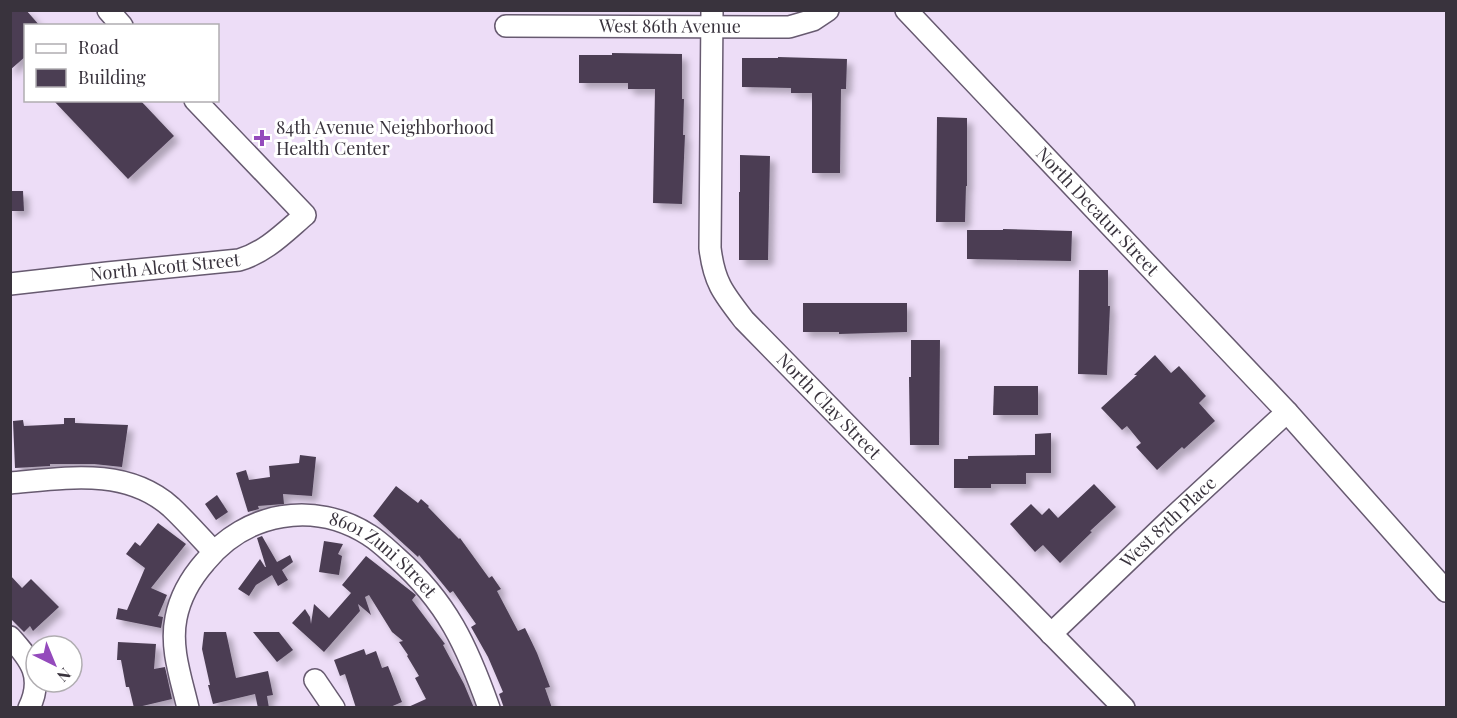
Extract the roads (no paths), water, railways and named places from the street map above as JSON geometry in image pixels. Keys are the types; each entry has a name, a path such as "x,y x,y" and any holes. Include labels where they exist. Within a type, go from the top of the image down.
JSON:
{"street":[{"path":"108,10 120,24"},
{"name":"West 86th Avenue","path":"506,26 711,19 789,27 813,20 828,10"},
{"name":"North Decatur Street","path":"906,10 1287,412 1444,583"},
{"name":"North Clay Street","path":"711,19 710,248 715,275 726,297 744,320 1124,708"},
{"name":"North Alcott Street","path":"10,284 239,260 268,247 305,214 197,102"},
{"name":"West 87th Place","path":"1051,634 1287,412"},
{"path":"10,483 93,477 129,483 150,492 170,507 213,551"},
{"name":"8601 Zuni Street","path":"188,708 174,650 176,619 181,600 191,579 222,543 251,525 294,515 344,522 381,543 409,569 454,626 466,648 489,708"},
{"path":"10,637 29,658 35,676 36,693 29,708"},
{"path":"315,680 334,708"}],"place":[{"name":"84th Avenue Neighborhood Health Center","path":"262,138"}]}
